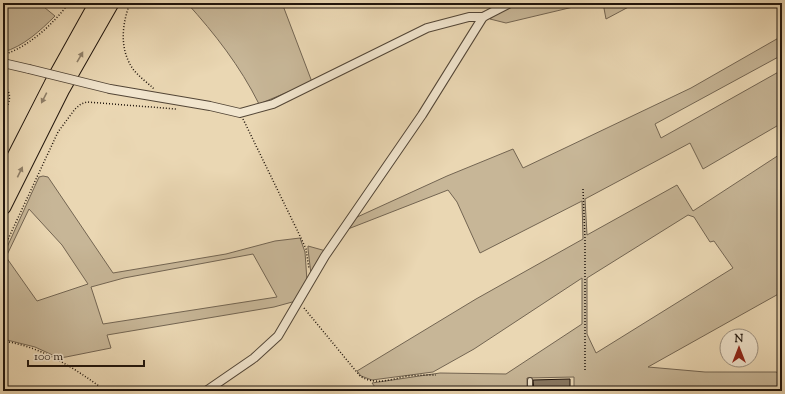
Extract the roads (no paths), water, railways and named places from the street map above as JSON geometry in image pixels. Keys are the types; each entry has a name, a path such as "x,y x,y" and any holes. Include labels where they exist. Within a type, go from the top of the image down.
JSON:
{"highway":[{"path":"3,180 52,84 97,3"},
{"path":"3,207 62,89 111,3"}],"street":[{"path":"3,63 110,89 166,100 210,106 240,113 273,104 427,28 469,17 483,17 510,3"},
{"path":"206,391 235,372 267,347 278,336 325,256 422,115 483,17"}],"lane":[{"path":"530,380 530,391"},
{"path":"427,391 496,391"}]}
